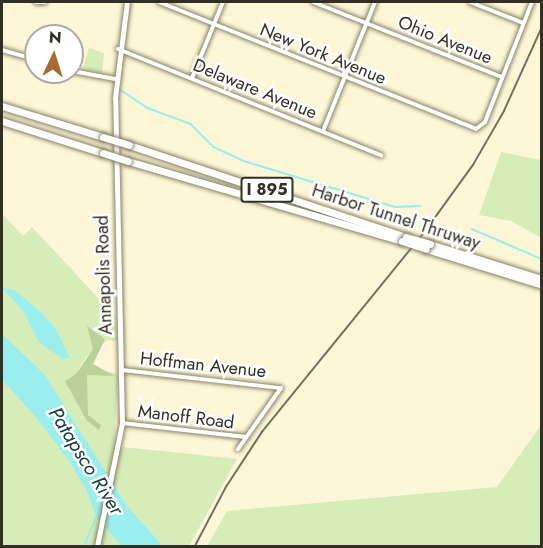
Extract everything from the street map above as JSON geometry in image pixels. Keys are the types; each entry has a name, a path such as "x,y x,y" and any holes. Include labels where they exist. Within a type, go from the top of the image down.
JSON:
{"highway":[{"name":"Harbor Tunnel Thruway","path":"2,106 103,137 428,247 530,278 542,279"},
{"name":"Harbor Tunnel Thruway","path":"2,121 128,161 404,239"},
{"name":"Harbor Tunnel Thruway","path":"530,278 542,285"}],"main road":[{"name":"Annapolis Road","path":"97,546 122,423 115,79 127,2"}],"street":[{"path":"36,2 45,2"},
{"name":"New York Avenue","path":"159,2 344,78 478,129 485,122 501,77"},
{"path":"192,78 223,2"},
{"name":"Ohio Avenue","path":"313,2 501,77"},
{"path":"322,131 375,2"},
{"path":"470,2 523,23"},
{"path":"501,77 532,2"},
{"name":"Delaware Avenue","path":"118,49 381,155"},
{"path":"2,50 24,56"},
{"path":"84,73 115,79"},
{"name":"Hoffman Avenue","path":"122,370 281,388 246,437"},
{"name":"Manoff Road","path":"122,423 246,437"},
{"path":"238,449 246,437"}],"green space":[{"path":"89,48 104,53 102,73 84,68"},
{"path":"501,152 541,160 541,238 511,221 479,215"},
{"path":"2,214 23,236 32,227 116,317 117,341 108,340 86,357 78,370 118,373 114,446 237,459 189,546 2,546"},
{"path":"87,326 105,339 93,364 115,376 87,375 88,415 101,425 99,430 87,421 65,381 76,374 93,349"},
{"path":"541,425 541,546 207,546 227,511 497,487"}],"water":[{"path":"2,288 14,290 40,311 55,328 70,358 63,359 39,342 23,311"},
{"name":"Patapsco River","path":"2,334 44,374 127,506 163,546 121,546 96,516 86,489 67,458 35,416 2,380"}],"waterway":[{"path":"121,90 148,108 191,124 214,147 244,161 395,207 420,206"},
{"path":"472,229 542,259"},
{"path":"84,546 97,516"}],"tram line":[{"path":"195,546 226,487 262,432 426,230 473,165 504,111 542,27"}]}
